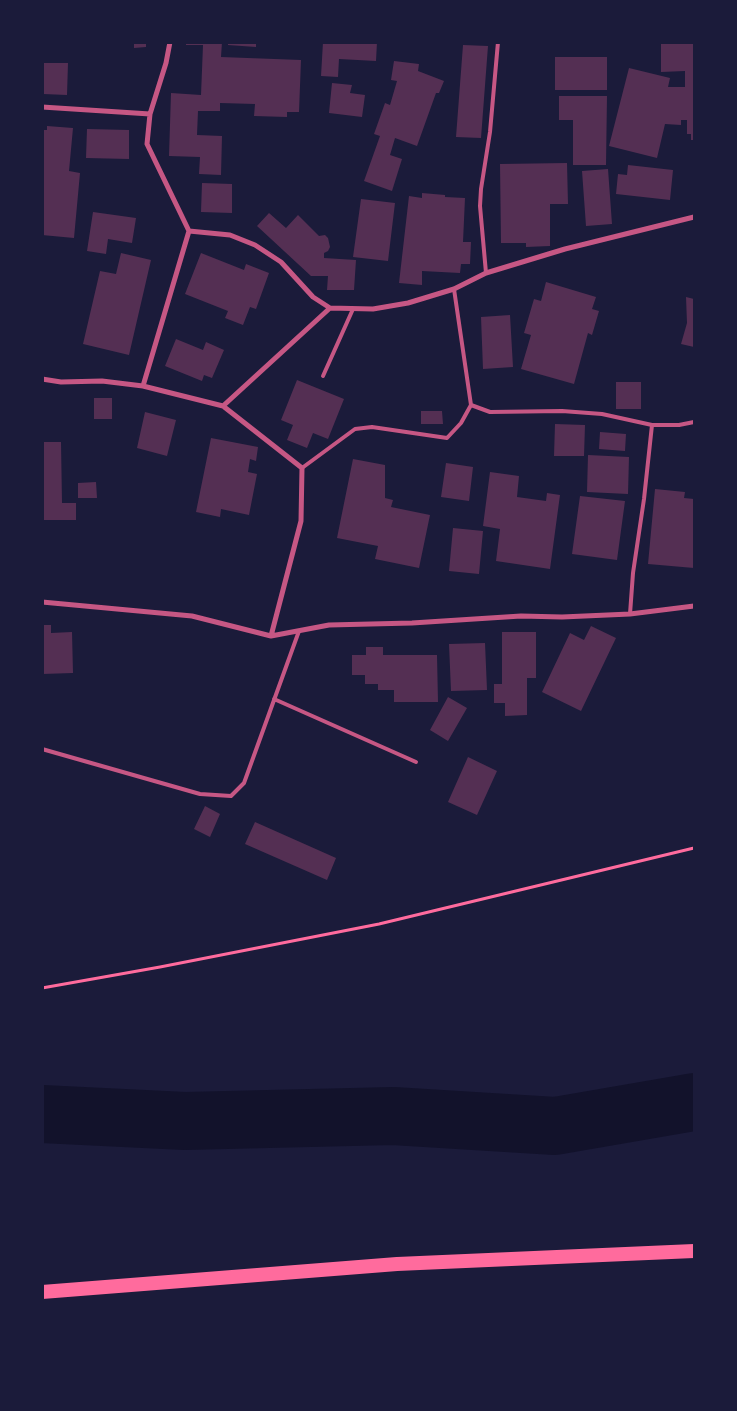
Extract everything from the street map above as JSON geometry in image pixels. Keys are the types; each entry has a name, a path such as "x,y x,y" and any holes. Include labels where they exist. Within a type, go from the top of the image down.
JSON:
{"highway":[{"path":"42,1292 397,1264 694,1252"}],"street":[{"path":"143,386 189,231 147,144 150,114 166,63 170,42"},
{"path":"42,107 150,114"},
{"path":"189,231 230,235 255,245 280,262 313,298 330,308 373,309 408,304 454,289 486,274 565,250 694,217"},
{"path":"223,406 330,308"},
{"path":"42,379 61,382 102,382 143,386 223,406 302,468 301,521 271,636"},
{"path":"42,602 192,616 271,636 329,625 412,623 521,616 562,617 630,614 694,606"}],"lane":[{"path":"486,274 480,206 490,132 498,42"},
{"path":"302,468 355,430 372,427 447,438 461,423 471,405 454,289"},
{"path":"323,376 353,309"},
{"path":"471,405 490,412 578,412 602,414 652,425 679,425 694,422"},
{"path":"630,614 633,573 652,425"},
{"path":"42,748 200,794 231,796 244,783 298,631"},
{"path":"274,699 416,762"}],"path":[{"path":"42,988 379,924 694,848"}],"building":[{"path":"134,42 146,42 146,47 134,48"},
{"path":"186,42 222,42 221,57 301,60 299,112 287,112 287,117 254,116 255,104 220,103 220,111 198,111 197,135 222,136 221,175 199,174 200,157 169,156 171,93 201,95 203,45 186,45"},
{"path":"228,42 256,42 256,47 228,45"},
{"path":"323,42 377,42 376,61 339,59 338,77 321,76"},
{"path":"661,44 694,44 694,140 691,140 691,134 687,134 687,120 681,120 681,125 665,124 657,158 609,146 629,68 670,78 668,87 685,87 685,71 661,72"},
{"path":"463,45 488,46 481,138 456,137"},
{"path":"555,57 607,57 607,90 555,90"},
{"path":"394,61 419,64 418,71 444,81 439,93 436,93 417,146 395,138 390,155 402,159 392,191 364,181 380,136 374,134 385,103 390,105 397,81 391,80"},
{"path":"43,63 68,63 67,95 43,94"},
{"path":"332,83 352,85 350,93 365,95 362,117 329,113"},
{"path":"559,96 607,96 606,165 573,165 573,120 559,120"},
{"path":"47,126 73,128 69,171 80,173 74,238 42,235 42,130 47,130"},
{"path":"87,129 129,130 129,159 86,158"},
{"path":"567,163 568,204 550,204 550,246 526,247 526,243 501,243 500,164"},
{"path":"628,165 673,170 670,200 616,194 618,174 627,175"},
{"path":"608,169 612,224 586,226 582,171"},
{"path":"202,183 232,184 232,213 201,212"},
{"path":"422,193 465,198 463,242 471,242 470,264 461,264 460,273 422,271 422,285 399,283 409,196 422,198"},
{"path":"361,199 395,203 388,261 353,257"},
{"path":"93,212 136,218 132,243 108,239 106,254 87,251"},
{"path":"269,213 286,228 298,215 319,236 325,235 328,238 330,247 324,253 324,258 356,260 354,290 327,290 328,276 311,276 257,226"},
{"path":"121,253 151,260 129,355 83,344 100,271 116,274"},
{"path":"201,253 244,270 246,264 269,273 256,309 250,307 243,325 225,318 228,311 185,294"},
{"path":"546,282 596,297 592,309 599,311 592,335 588,333 574,384 521,369 531,335 524,333 534,299 541,301"},
{"path":"686,297 694,299 694,347 681,344 687,323"},
{"path":"510,315 513,367 483,369 481,317"},
{"path":"176,339 203,350 206,342 224,350 212,378 204,375 202,381 165,366"},
{"path":"297,380 344,399 328,439 313,433 307,448 287,440 293,425 281,420"},
{"path":"616,382 641,382 641,409 616,409"},
{"path":"94,398 112,398 112,419 94,419"},
{"path":"421,411 442,411 443,424 421,424"},
{"path":"145,412 176,420 167,456 137,448"},
{"path":"555,424 585,425 584,456 554,456"},
{"path":"600,432 626,434 625,451 599,449"},
{"path":"211,438 258,447 256,461 250,459 248,472 257,474 249,515 221,509 220,517 196,512"},
{"path":"42,442 61,442 62,503 76,503 76,520 42,520"},
{"path":"588,455 629,457 628,494 587,492"},
{"path":"353,459 385,465 385,498 393,500 391,507 430,515 419,568 375,559 378,546 337,538"},
{"path":"446,463 473,467 469,501 441,497"},
{"path":"490,472 519,476 517,497 546,501 547,493 560,495 550,569 496,561 500,529 483,526"},
{"path":"96,482 97,498 78,498 78,483"},
{"path":"655,489 685,492 684,498 694,499 694,568 648,564"},
{"path":"580,496 625,501 617,560 572,554"},
{"path":"453,528 483,531 479,574 449,571"},
{"path":"42,625 51,625 51,633 72,632 73,673 42,674"},
{"path":"591,626 616,638 581,711 542,692 570,633 584,640"},
{"path":"502,632 536,632 536,678 527,678 527,715 505,716 505,703 494,703 494,684 502,684"},
{"path":"485,643 487,690 451,691 449,644"},
{"path":"366,647 383,647 383,655 437,655 438,702 394,702 394,690 378,690 378,684 365,684 365,675 352,675 352,655 366,655"},
{"path":"448,697 467,708 448,741 430,730"},
{"path":"468,757 497,771 477,815 448,802"},
{"path":"205,806 220,814 210,837 194,829"},
{"path":"255,822 336,858 327,880 245,844"}],"waterway":[{"path":"42,1114 185,1121 393,1116 555,1126 694,1102"}]}
